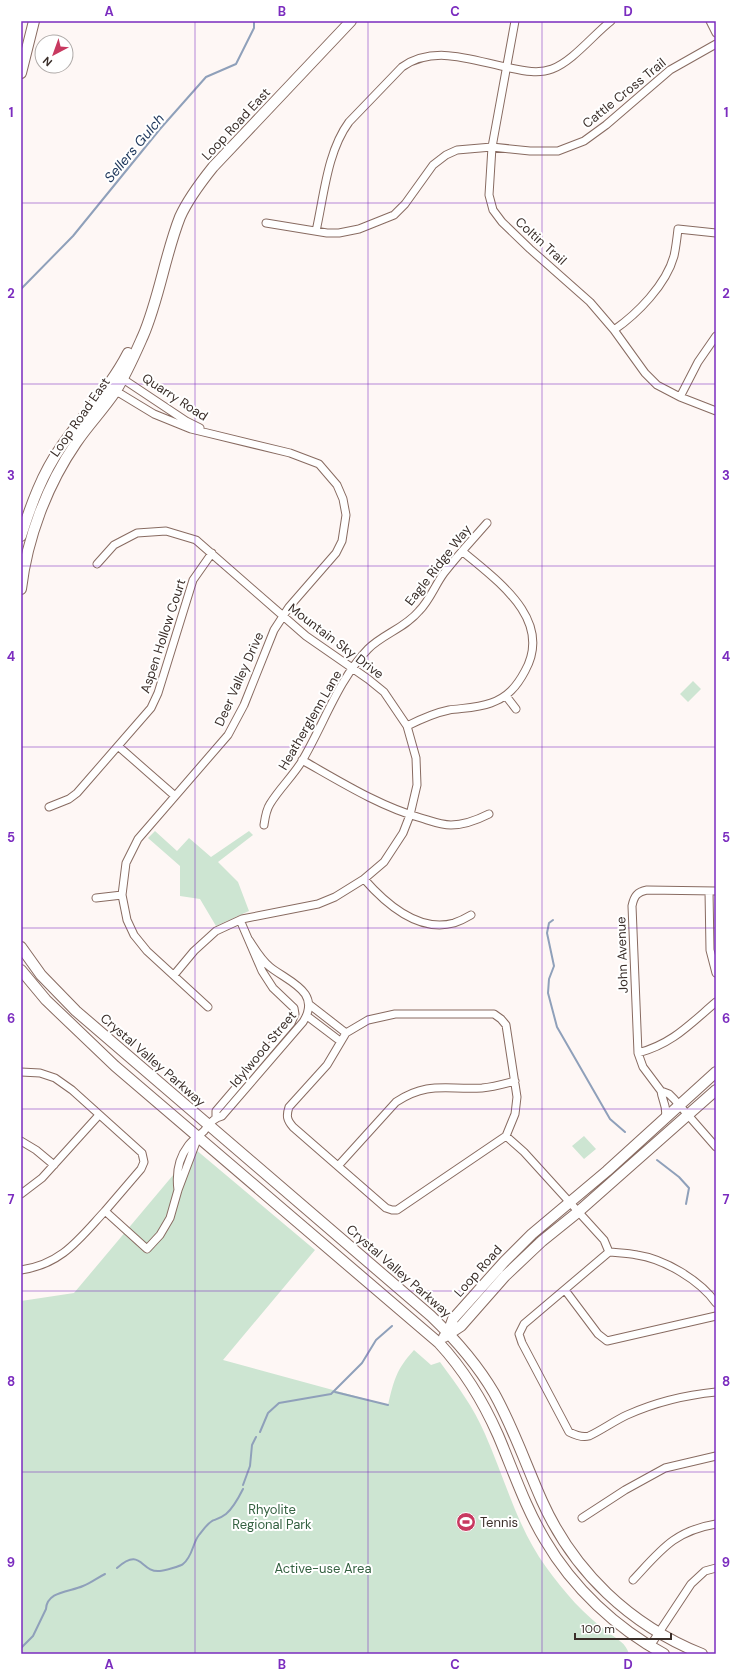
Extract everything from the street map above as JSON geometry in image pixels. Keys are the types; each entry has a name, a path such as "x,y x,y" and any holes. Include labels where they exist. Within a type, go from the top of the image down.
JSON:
{"main road":[{"path":"21,73 34,21"},
{"name":"Loop Road East","path":"21,589 23,571 39,515 58,473 120,376 144,334 165,262 181,216 194,192 213,166 351,21"},
{"name":"Loop Road East","path":"21,536 29,509 42,481 61,447 111,390"},
{"name":"Crystal Valley Parkway","path":"21,946 41,975 65,1001 431,1316 448,1333 474,1363 493,1392 508,1420 542,1502 566,1546 587,1573 609,1596 629,1613 658,1633 702,1654"},
{"name":"Crystal Valley Parkway","path":"21,970 35,989 116,1066 331,1249 438,1343 471,1383 486,1409 528,1508 554,1555 575,1583 598,1607 625,1629 664,1654"},
{"name":"Loop Road","path":"448,1333 453,1319 504,1262 569,1202 607,1171 716,1072"},
{"name":"Loop Road","path":"448,1333 461,1326 505,1276 542,1241 578,1212 716,1090"},
{"path":"438,1343 448,1333"}],"street":[{"name":"Coltin Trail","path":"515,21 508,68 492,147 489,195 492,210 502,222 530,249 590,302 614,330 651,380 664,390 716,411"},
{"path":"316,231 332,162 342,132 349,122 402,67 412,60 428,55 445,54 508,68 538,72 559,66 611,21"},
{"path":"710,21 716,33"},
{"name":"Cattle Cross Trail","path":"266,223 339,233 359,229 394,215 405,204 433,165 446,155 457,150 492,147 530,151 558,151 584,141 606,125 670,70 716,44"},
{"path":"614,330 638,311 665,275 673,258 678,229 716,233"},
{"path":"680,397 698,362 716,336"},
{"name":"Quarry Road","path":"120,376 186,421 208,432"},
{"name":"Quarry Road","path":"111,390 175,423 208,432"},
{"name":"Deer Valley Drive","path":"208,432 307,458 319,464 337,485 343,498 346,515 345,529 340,547 274,630 244,705 233,727 220,745 138,839 131,851 123,876 122,895 127,920 134,935 147,951 208,1007"},
{"name":"Eagle Ridge Way","path":"353,668 368,649 381,638 405,624 418,612 435,590 443,575 487,522"},
{"name":"Mountain Sky Drive","path":"97,564 114,545 137,533 166,531 181,534 196,540 306,636 353,668 384,692 407,726 416,758 417,785 410,815 395,848 384,862 364,879 318,904 240,920 216,932 194,951 174,975"},
{"path":"407,726 432,714 491,704 506,696 514,688 528,666 532,652 529,622 522,607 513,595 462,551"},
{"name":"Aspen Hollow Court","path":"49,807 69,799 77,793 147,712 158,693 193,580 212,553"},
{"name":"Heatherglenn Lane","path":"264,825 269,805 287,784 302,760 353,668"},
{"path":"506,696 516,709"},
{"path":"118,746 175,796"},
{"path":"302,760 371,799 410,815 439,824 452,825 471,823 489,814"},
{"path":"364,879 380,898 397,911 414,919 433,924 454,923 471,915"},
{"name":"John Avenue","path":"665,1118 666,1106 662,1099 661,1091 643,1067 638,1053 632,906 634,897 639,892 647,890 712,891"},
{"path":"712,891 710,950 716,973"},
{"path":"96,898 122,895"},
{"name":"Idylwood Street","path":"216,1117 216,1111 291,1022 296,1014 294,1008 267,980 257,961 240,920"},
{"name":"Idylwood Street","path":"105,1211 147,1249 160,1235 170,1218 178,1190 176,1177 188,1145 198,1137 216,1117 222,1116 307,1016 310,1005 307,996 300,988 264,961 249,940"},
{"path":"638,1053 653,1049 668,1042 716,1002"},
{"path":"310,1005 346,1033"},
{"path":"494,1014 506,1025 518,1097 515,1114 506,1136 397,1210 386,1208 293,1127 288,1121 286,1114 289,1107 326,1065 346,1033 358,1024 382,1016 494,1014"},
{"path":"307,1016 340,1041"},
{"path":"21,1072 40,1073 55,1078 139,1149 144,1158 143,1165 138,1173 72,1247 58,1258 46,1264 21,1270"},
{"path":"338,1166 396,1102 408,1094 420,1090 483,1088 515,1081"},
{"name":"John Avenue","path":"661,1091 669,1094 716,1147"},
{"path":"21,1194 42,1178 100,1115"},
{"path":"506,1136 524,1152 604,1240 609,1252"},
{"path":"21,1141 36,1150 54,1165"},
{"path":"716,1303 710,1293 678,1269 639,1255 609,1252 597,1260 565,1290 524,1324 519,1334 522,1343 569,1432 577,1436 588,1436 626,1415 658,1402 683,1396 716,1392"},
{"path":"565,1290 598,1334 607,1342 716,1316"},
{"path":"582,1518 625,1490 665,1468 716,1456"},
{"path":"633,1580 665,1546 684,1532 716,1524"},
{"path":"650,1646 691,1584 706,1571 716,1568"}],"green space":[{"path":"693,681 701,689 688,702 680,694"},
{"path":"155,831 177,851 189,838 211,857 249,831 253,835 218,862 238,882 249,911 216,926 200,899 180,896 180,866 148,838"},
{"path":"584,1136 596,1149 584,1159 572,1146"},
{"name":"Rhyolite Regional Park","path":"195,1149 315,1250 223,1360 388,1405 396,1376 414,1350 431,1365 440,1362 465,1397 481,1424 519,1519 536,1552 575,1603 591,1619 621,1642 628,1650 629,1654 21,1654 21,1301 74,1293"}],"waterway":[{"name":"Sellers Gulch","path":"21,289 73,236 160,129 206,77 236,64 254,28 254,21"},
{"path":"553,920 549,923 547,933 554,966 549,979 548,993 557,1027 610,1119 625,1132"},
{"path":"657,1160 679,1177 689,1188 686,1204"},
{"path":"260,1432 268,1413 279,1403 331,1394 362,1363 376,1340 392,1326"},
{"path":"335,1392 388,1405"},
{"path":"243,1485 250,1466 252,1445 256,1437"},
{"path":"117,1568 131,1559 140,1562 153,1571 165,1570 183,1564 189,1557 197,1539 204,1529 210,1522 228,1512 243,1489"},
{"path":"21,1648 33,1636 50,1599 60,1593 86,1585 105,1574"}],"place":[{"name":"Tennis","path":"466,1522"}],"park label":[{"name":"Active-use Area","path":"323,1568"}]}
